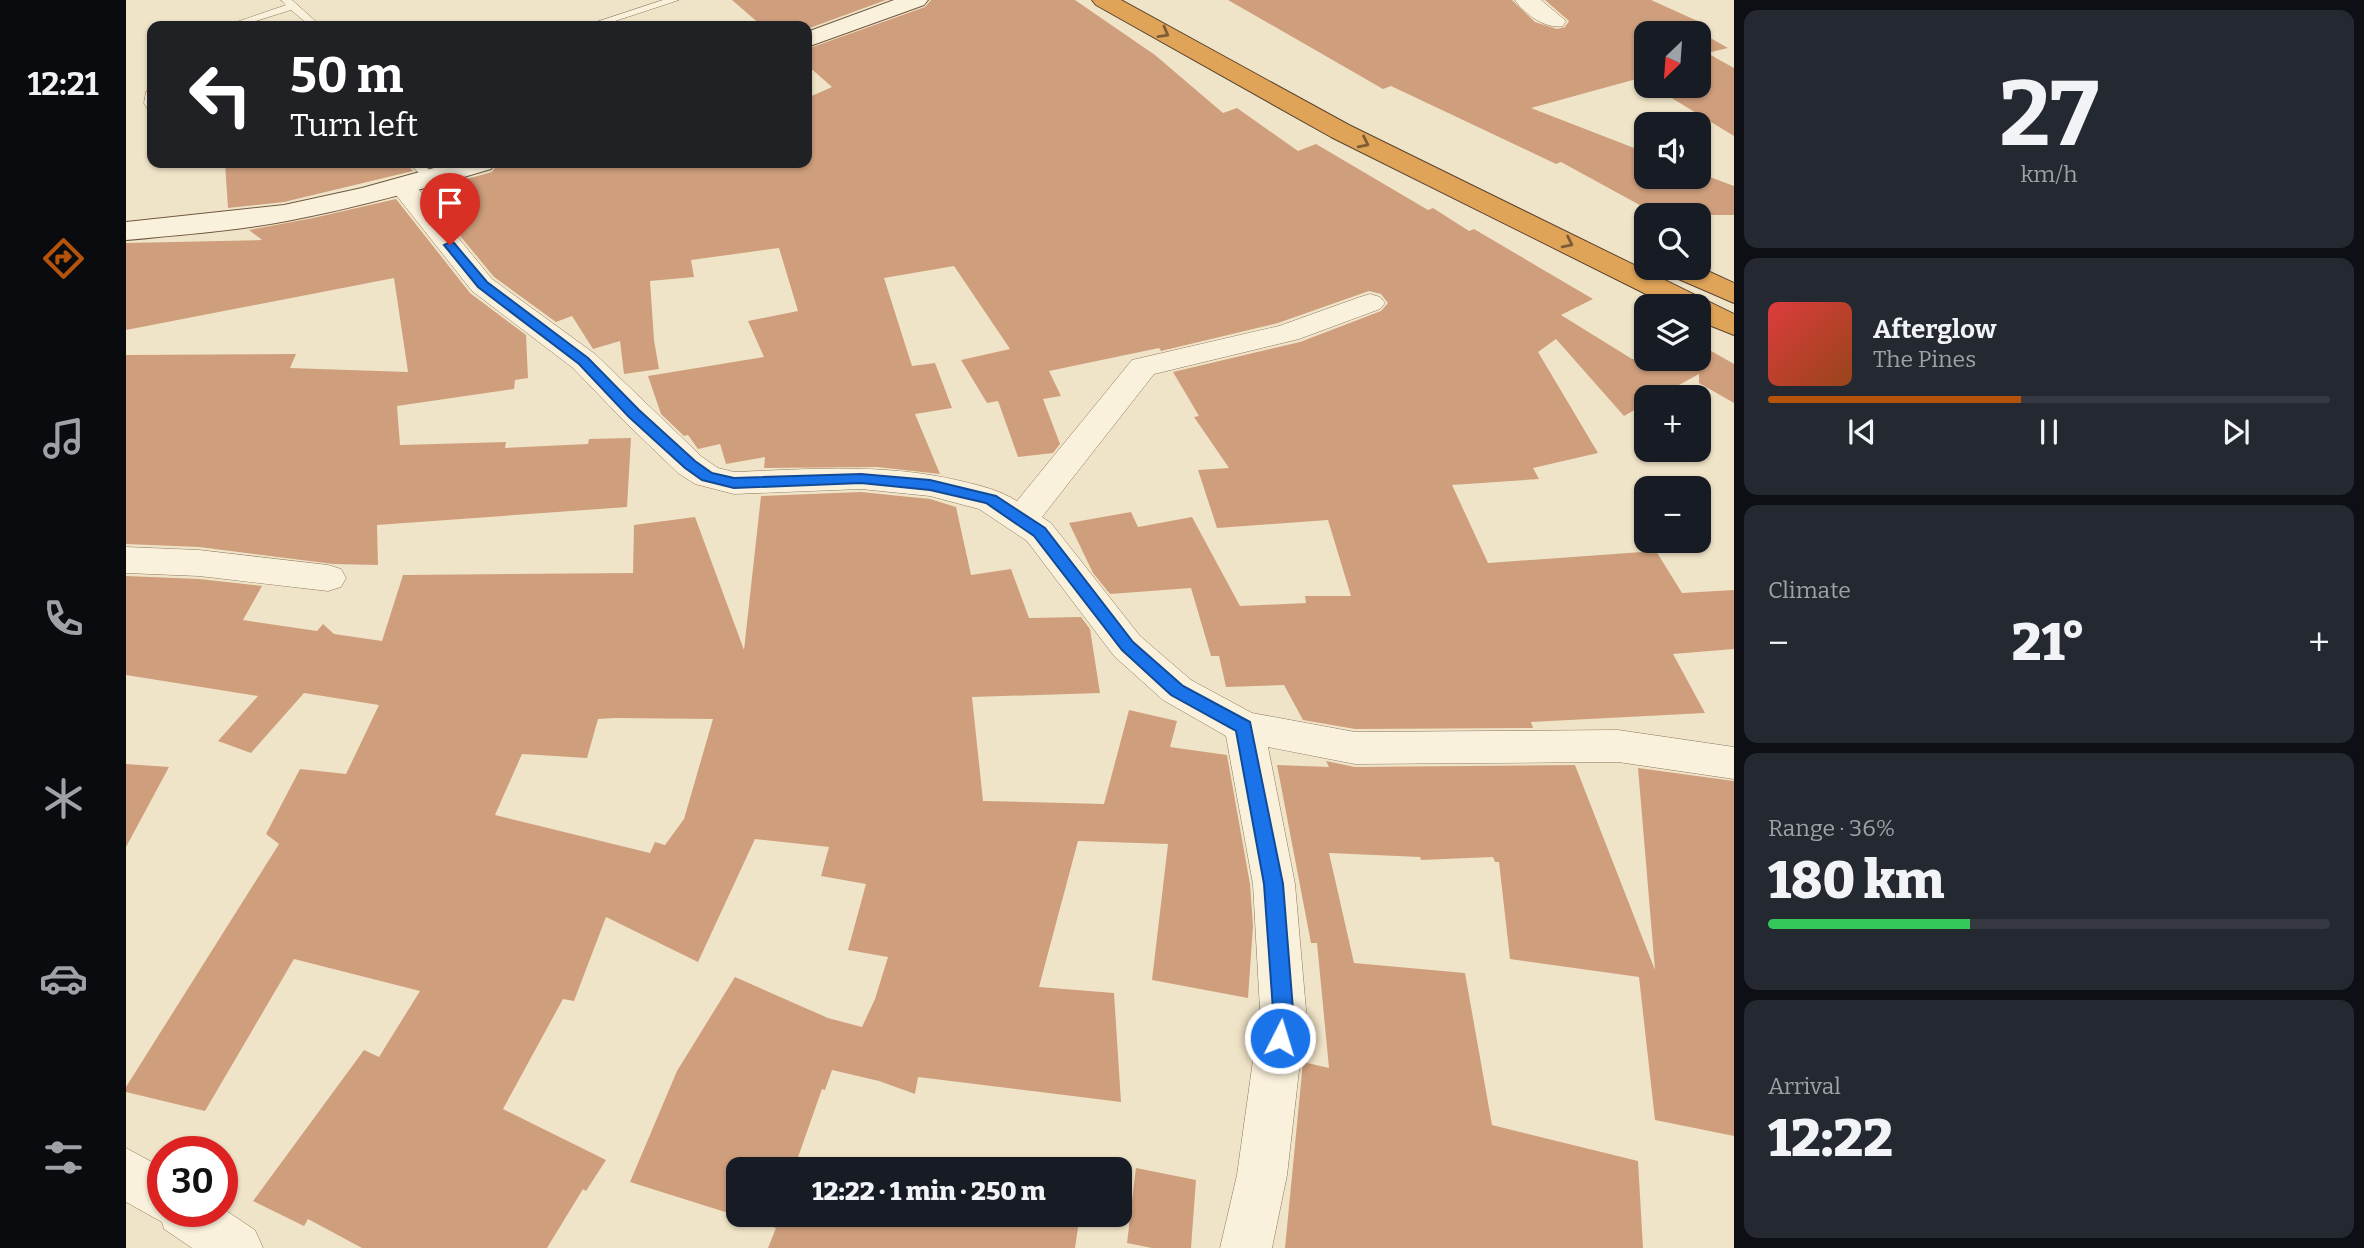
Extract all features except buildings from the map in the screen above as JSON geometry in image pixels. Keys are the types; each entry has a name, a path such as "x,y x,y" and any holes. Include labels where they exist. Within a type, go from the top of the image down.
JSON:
{"highway":[{"path":"1104,0 1340,131 1670,294"},
{"path":"1272,64 1385,127 1566,215"},
{"path":"1703,280 1734,295"},
{"path":"1711,315 1734,326"}],"street":[{"path":"812,38 916,0"},
{"path":"1526,0 1555,21"},
{"path":"126,231 198,225 303,210 416,176 456,168"},
{"path":"416,176 482,285 584,361 634,414 690,465 707,476 734,483 861,478 930,485 990,500 1040,532 1127,646 1177,690 1244,727 1355,748 1618,746 1734,763"},
{"path":"1021,520 1143,367 1288,333 1370,303"},
{"path":"126,560 200,563 328,578"},
{"path":"1244,727 1274,884 1283,1010 1262,1175 1246,1248"},
{"path":"126,1174 147,1188"},
{"path":"206,1227 237,1248"}],"lane":[{"path":"605,21 674,0"},
{"path":"243,21 290,3 310,21"}],"route":[{"path":"450,245 482,285 584,361 634,414 690,465 707,476 734,483 861,478 930,485 990,500 1040,532 1127,646 1177,690 1244,727 1274,884 1283,1010 1280,1038"}]}
